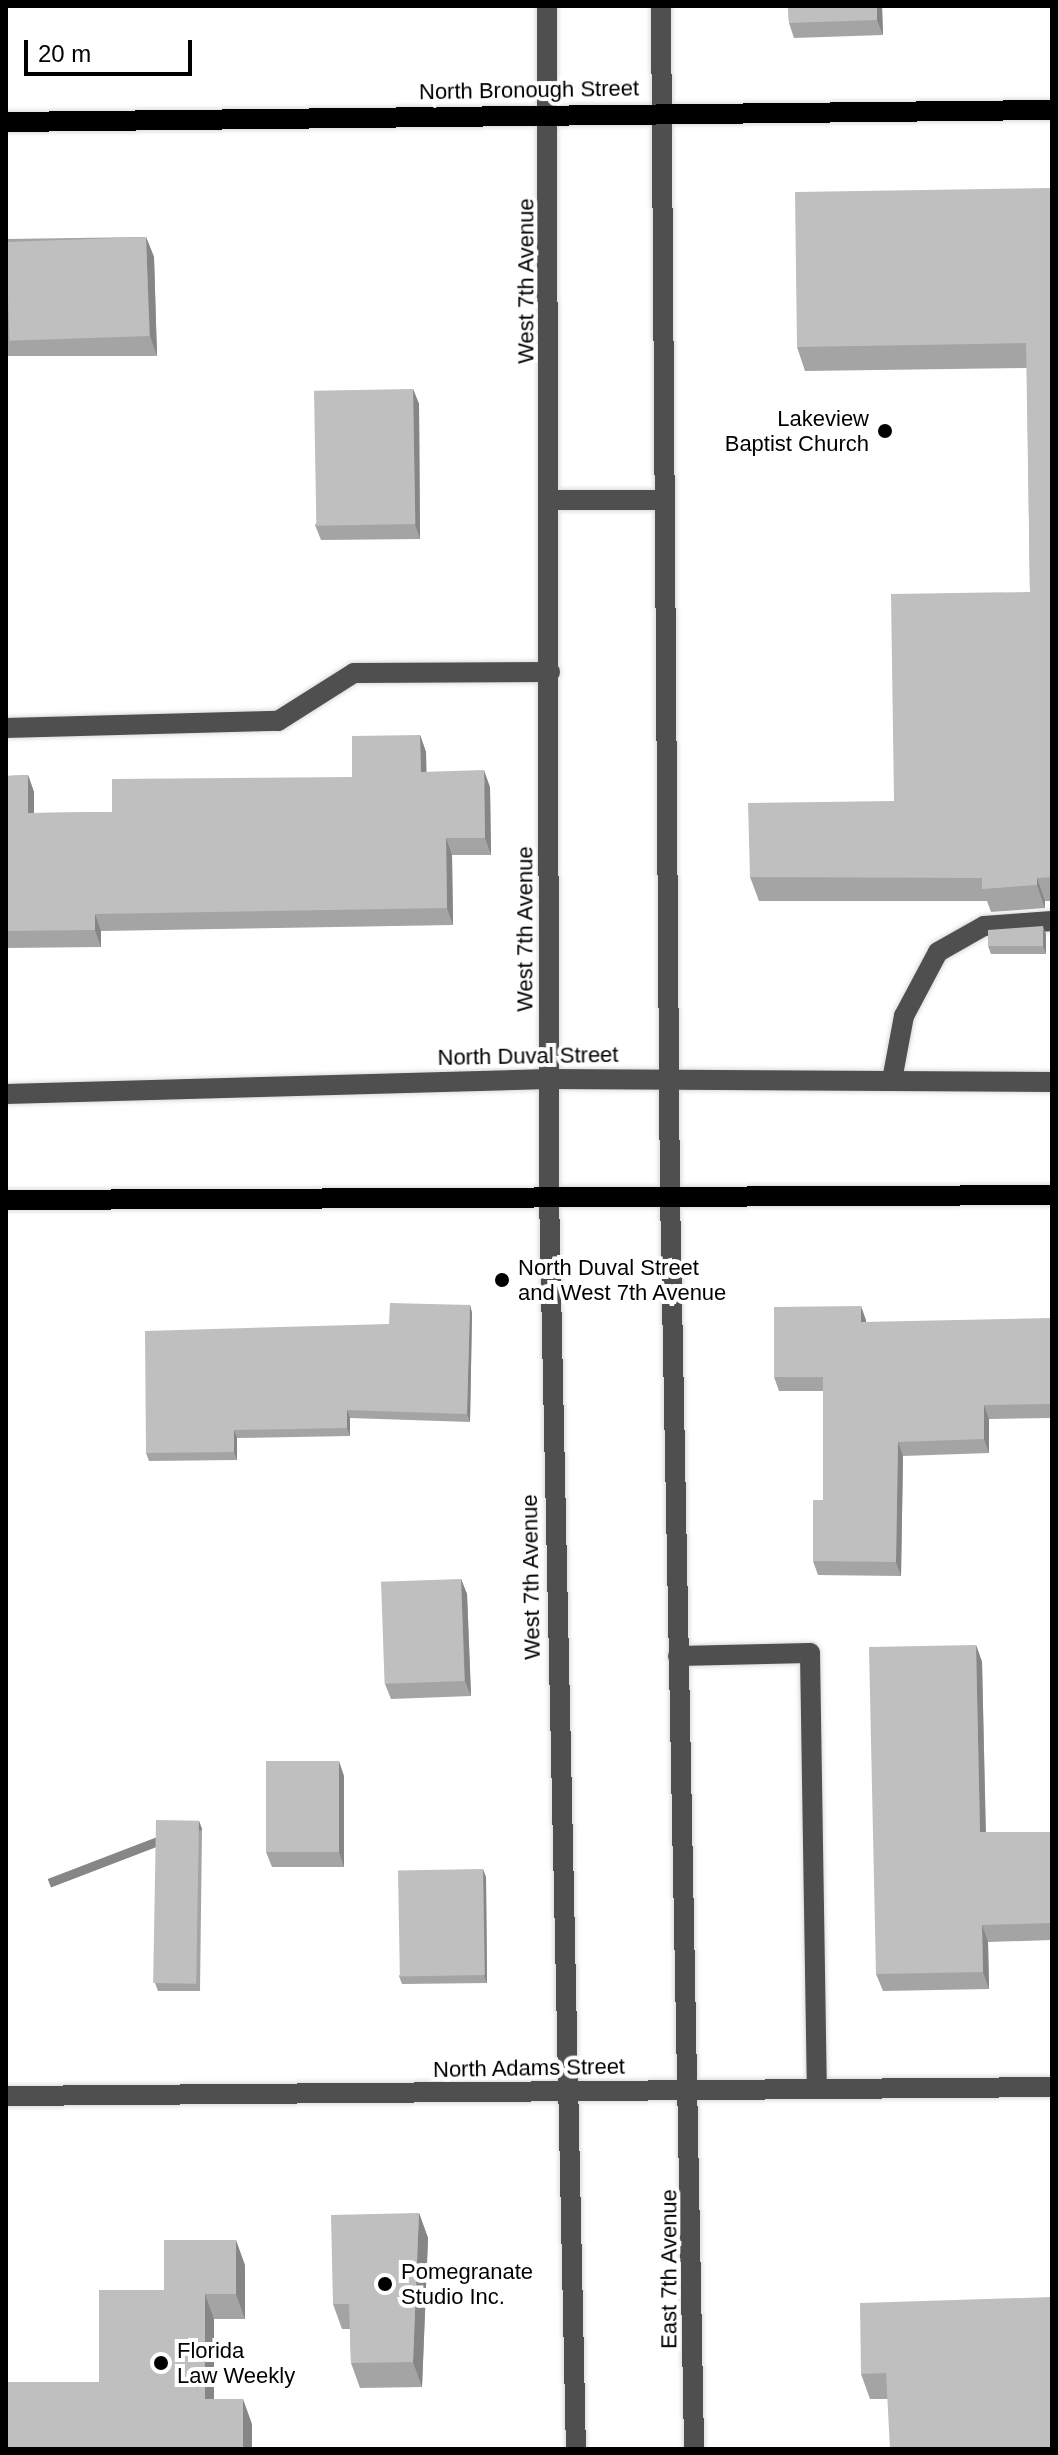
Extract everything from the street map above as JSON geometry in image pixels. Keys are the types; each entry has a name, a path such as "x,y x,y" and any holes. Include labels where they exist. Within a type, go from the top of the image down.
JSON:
{"main road":[{"name":"North Bronough Street","path":"6,122 549,113 1052,110"},
{"path":"6,1200 670,1194 1052,1195"}],"street":[{"name":"West 7th Avenue","path":"547,6 549,1195 564,2091"},
{"path":"661,6 670,1194 678,1656 692,2090"},
{"path":"550,500 664,500"},
{"path":"6,728 278,721 354,673 550,672"},
{"path":"892,1080 904,1016 938,952 984,926 1052,921"},
{"name":"North Duval Street","path":"6,1094 549,1079 1052,1082"},
{"path":"678,1656 810,1653 817,2089"},
{"name":"North Adams Street","path":"6,2096 1052,2087"},
{"name":"East 7th Avenue","path":"692,2090 694,2449"},
{"path":"564,2091 576,2449"}],"building":[{"path":"788,6 877,6 877,20 789,23"},
{"path":"1052,188 1052,877 1037,878 1037,885 982,889 982,878 750,877 748,803 894,801 891,594 1030,592 1026,343 797,347 795,192"},
{"path":"146,237 149,336 10,341 6,242"},
{"path":"413,389 415,524 316,526 314,391"},
{"path":"420,735 421,772 484,770 485,838 446,838 447,908 95,914 95,930 6,931 6,776 28,775 28,813 112,812 112,779 352,777 352,736"},
{"path":"1043,926 1043,946 988,946 988,930"},
{"path":"390,1303 470,1305 467,1414 347,1410 347,1428 234,1430 234,1452 146,1453 145,1331 389,1324"},
{"path":"861,1306 861,1322 1052,1318 1052,1404 984,1405 984,1439 898,1442 896,1562 813,1561 813,1500 823,1500 823,1377 774,1377 774,1307"},
{"path":"461,1579 465,1681 385,1684 381,1582"},
{"path":"976,1645 980,1832 1052,1832 1052,1923 982,1925 983,1972 876,1974 869,1647"},
{"path":"266,1761 339,1761 339,1852 266,1852"},
{"path":"156,1820 199,1821 196,1984 153,1983"},
{"path":"483,1869 485,1975 400,1976 398,1870"},
{"name":"Pomegranate Studio Inc.","path":"419,2213 413,2362 351,2363 349,2304 333,2304 331,2215"},
{"name":"Florida Law Weekly","path":"164,2240 236,2240 236,2294 205,2294 205,2399 243,2399 243,2449 6,2449 6,2382 99,2382 99,2290 164,2290"},
{"path":"1052,2297 1052,2449 890,2449 886,2373 861,2374 860,2303"}],"place":[{"name":"Lakeview Baptist Church","path":"885,431"},
{"name":"North Duval Street and West 7th Avenue","path":"502,1280"},
{"name":"Pomegranate Studio Inc.","path":"385,2284"},
{"name":"Florida Law Weekly","path":"161,2363"}]}
